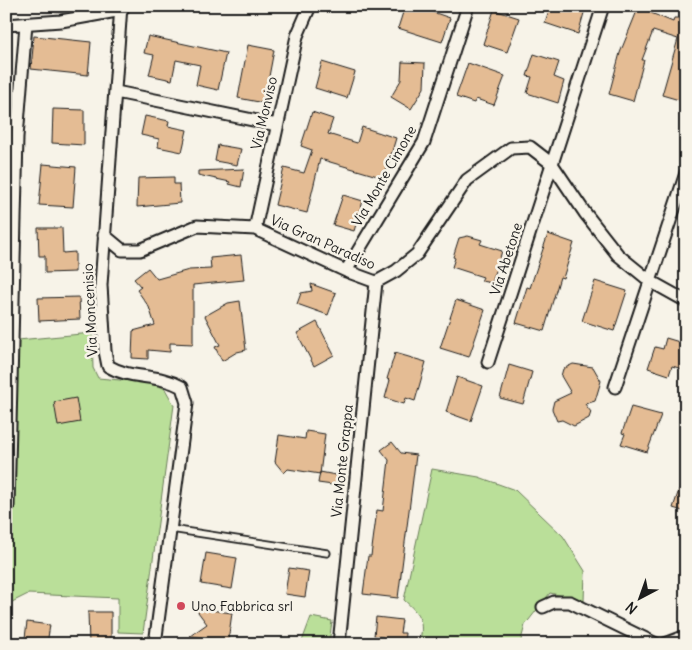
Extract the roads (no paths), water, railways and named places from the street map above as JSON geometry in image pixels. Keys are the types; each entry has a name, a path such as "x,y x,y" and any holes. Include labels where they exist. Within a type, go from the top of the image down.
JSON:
{"street":[{"name":"Via Monviso","path":"255,229 276,125 297,36 310,6"},
{"name":"Via Monte Cimone","path":"346,271 424,142 468,6"},
{"name":"Via Abetone","path":"488,362 602,6"},
{"path":"6,25 61,21 121,8"},
{"name":"Via Moncenisio","path":"121,8 101,285 105,351 108,366 119,373 168,379 182,387 188,403 155,644"},
{"path":"6,508 8,506 17,137 26,24"},
{"path":"116,92 276,125"},
{"name":"Via Gran Paradiso","path":"104,235 122,250 140,250 197,226 255,229 346,271 376,282 396,271 417,254 467,180 511,148 530,147 552,164 585,213 618,255 650,281 686,301"},
{"path":"615,387 686,174"},
{"name":"Via Monte Grappa","path":"339,644 376,282"},
{"path":"543,607 554,602 570,602 656,644"},
{"path":"666,644 686,636"}],"lane":[{"path":"171,529 327,553"}],"place":[{"name":"Uno Fabbrica srl","path":"181,606"}]}
